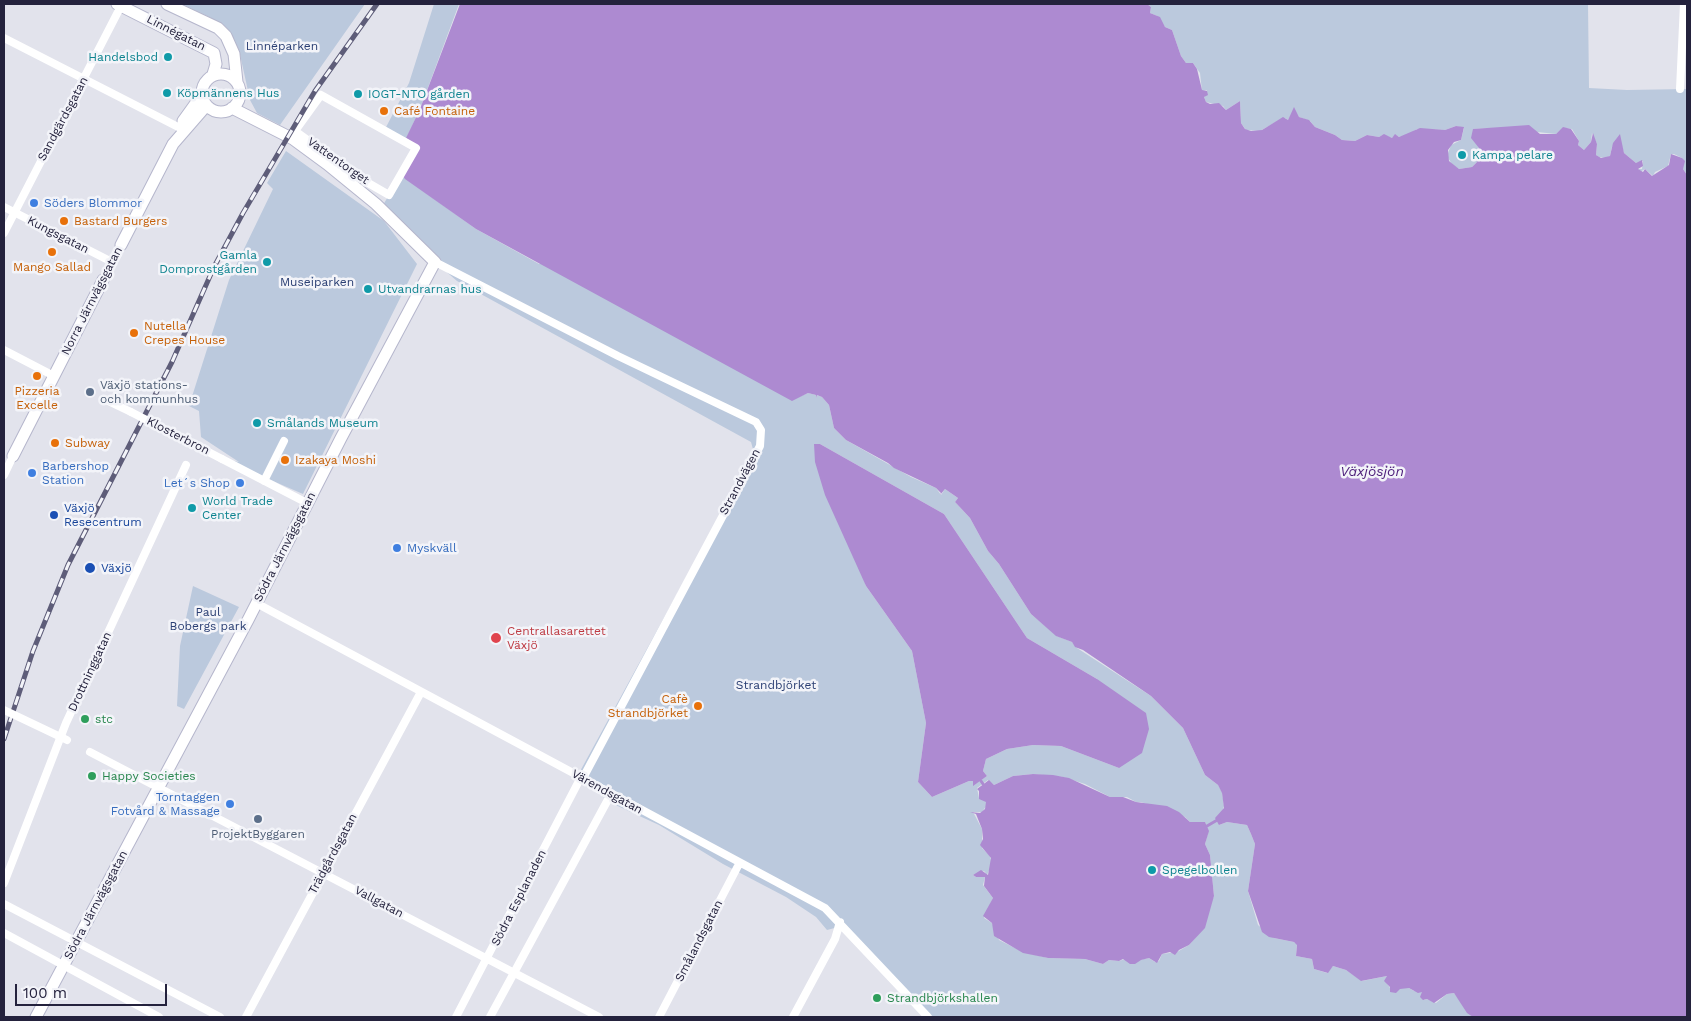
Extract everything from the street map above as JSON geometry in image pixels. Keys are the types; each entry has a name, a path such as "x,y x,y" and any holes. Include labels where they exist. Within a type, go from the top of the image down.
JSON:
{"street":[{"name":"Linnégatan","path":"120,4 214,53 216,64 213,74"},
{"name":"Sandgärdsgatan","path":"4,233 84,79 120,4"},
{"name":"Linnégatan","path":"167,4 218,28 226,36 234,54 237,82"},
{"path":"1680,89 1684,4"},
{"path":"4,38 184,130"},
{"path":"213,74 225,74 237,82 240,97 232,108 220,112 204,101 202,85 213,74"},
{"name":"Vattentorget","path":"322,95 416,148 389,195 363,180 295,131 322,95"},
{"name":"Norra Järnvägsgatan","path":"4,475 120,245 173,144 184,130 183,121 204,101"},
{"path":"232,108 293,139 327,164 376,204 435,262"},
{"name":"Kungsgatan","path":"4,207 112,262"},
{"name":"Södra Järnvägsgatan","path":"36,1017 76,942 154,785 256,604 435,262"},
{"name":"Strandvägen","path":"435,262 618,356 756,422 761,430 760,446 582,778"},
{"path":"4,350 54,376"},
{"name":"Klosterbron","path":"106,400 308,502"},
{"path":"264,481 284,441"},
{"name":"Drottninggatan","path":"4,883 66,723 186,465"},
{"name":"Värendsgatan","path":"256,604 739,864 825,908 928,1017"},
{"name":"Trädgårdsgatan","path":"246,1017 421,692"},
{"path":"4,710 67,740"},
{"name":"Vallgatan","path":"90,752 599,1017"},
{"name":"Södra Esplanaden","path":"456,1017 582,778"},
{"path":"490,1017 611,794"},
{"name":"Smålandsgatan","path":"659,1017 739,864"},
{"path":"4,904 220,1017"},
{"path":"794,1017 835,939 840,922"},
{"path":"4,933 160,1017"}],"green space":[{"name":"Linnéparken","path":"182,4 365,4 280,125 257,113 250,100 239,50 227,30 211,18"},
{"path":"434,4 459,4 420,109 406,139 384,131 409,83"},
{"path":"1147,4 1588,4 1589,88 1627,90 1687,89 1687,175 1683,169 1682,158 1674,154 1671,154 1668,166 1655,172 1653,176 1645,169 1640,172 1638,169 1642,169 1643,161 1636,163 1624,153 1619,137 1612,147 1610,156 1606,158 1599,157 1596,155 1597,144 1592,133 1591,142 1584,150 1578,145 1579,141 1572,129 1563,128 1556,134 1500,128 1473,129 1479,148 1477,162 1472,167 1459,169 1453,166 1447,156 1451,145 1461,140 1464,128 1456,126 1445,130 1417,129 1408,135 1399,137 1396,135 1392,138 1383,135 1379,137 1367,135 1355,141 1342,140 1315,127 1310,121 1299,117 1294,109 1288,120 1285,118 1281,119 1260,131 1246,130 1241,123 1240,101 1226,110 1223,106 1206,102 1204,97 1207,90 1202,91 1200,73 1193,63 1186,63 1181,56 1172,30 1165,27 1157,16 1150,13 1151,7"},
{"name":"Museiparken","path":"286,151 384,221 417,264 303,494 222,459 239,462 201,437 199,411 189,406 229,280 273,189 267,183"},
{"name":"Strandbjörket","path":"401,175 476,229 539,264 541,263 796,398 808,393 816,395 816,398 817,395 822,397 829,405 834,428 846,440 911,477 936,488 941,495 945,489 958,498 955,502 970,518 988,551 999,564 1031,614 1057,636 1072,642 1077,648 1151,696 1183,728 1205,775 1218,785 1222,792 1224,806 1219,825 1227,822 1247,825 1255,844 1248,891 1258,925 1274,938 1297,944 1296,956 1312,959 1314,969 1327,973 1333,966 1346,970 1362,981 1387,976 1386,982 1390,988 1409,988 1414,991 1422,991 1424,1000 1427,999 1436,1003 1447,994 1454,993 1473,1017 927,1017 842,926 827,930 816,917 786,897 723,864 659,825 609,802 578,775 754,453 751,442 457,281 435,262 383,205","holes":["820,444 944,514 1027,638 1097,679 1119,768 1061,746 1033,745 1007,749 986,759 983,771 987,776 973,785 973,781 969,781 932,797 918,782 926,723 912,651 866,586","1033,774 1063,777 1085,784 1110,797 1127,797 1136,802 1185,817 1190,822 1205,822 1208,833 1205,844 1210,855 1214,896 1195,938 1189,945 1177,952 1162,954 1159,961 1155,962 1149,958 1128,962 1125,959 1119,961 1109,960 1103,964 1085,959 1048,958 1023,952 999,940 992,923 984,918 993,898 983,885 985,877 973,875 984,871 987,875 992,864 990,856 982,848 982,829 973,812 982,812 987,805 986,801 979,798 977,788 988,780 994,785 1013,776"]},
{"name":"Paul Bobergs park","path":"193,586 239,607 184,709 177,706 180,646"}],"water":[{"name":"Växjösjön","path":"460,4 1147,4 1151,7 1150,13 1160,17 1165,27 1172,30 1181,56 1186,63 1193,63 1197,69 1202,90 1207,91 1208,95 1204,97 1206,102 1210,104 1219,103 1226,110 1240,101 1241,123 1245,129 1251,131 1262,130 1283,117 1288,120 1294,107 1299,117 1309,120 1315,127 1342,140 1355,141 1367,135 1379,137 1384,134 1392,138 1395,134 1399,137 1420,128 1445,130 1456,126 1464,127 1461,140 1454,142 1448,150 1449,161 1459,169 1472,167 1477,162 1479,148 1471,138 1473,129 1529,125 1540,134 1556,134 1563,127 1571,129 1579,141 1578,145 1584,150 1591,142 1593,133 1597,144 1596,155 1601,158 1610,156 1613,143 1620,134 1624,153 1636,163 1642,160 1643,166 1638,169 1643,172 1645,169 1652,176 1669,165 1671,154 1682,158 1685,161 1683,169 1687,175 1687,1017 1473,1017 1467,1013 1454,993 1447,994 1434,1003 1427,999 1423,1000 1420,997 1422,992 1418,993 1409,988 1400,989 1396,993 1390,992 1390,987 1384,981 1387,976 1361,981 1346,970 1333,966 1328,973 1314,969 1312,959 1296,956 1297,945 1294,942 1269,937 1262,932 1248,891 1255,844 1247,825 1227,822 1219,825 1215,818 1224,808 1222,793 1218,785 1205,775 1183,728 1151,696 1083,650 1075,647 1072,642 1056,636 1031,614 999,564 988,551 970,518 955,502 958,498 945,489 940,495 941,493 936,488 894,468 846,440 834,428 829,405 822,397 817,395 816,398 816,395 808,393 792,401 476,229 405,179 402,175 417,147 406,138 420,109"},
{"path":"814,444 820,444 944,514 1027,638 1097,679 1146,713 1149,729 1142,753 1119,768 1061,746 1033,745 1007,749 986,759 983,771 987,776 973,786 973,781 969,781 932,797 918,782 926,723 912,651 866,586 825,495 815,462"},
{"path":"1033,774 1069,778 1110,797 1123,797 1136,802 1167,806 1179,812 1190,822 1205,822 1209,831 1205,844 1210,855 1214,896 1205,928 1189,945 1179,950 1175,955 1170,952 1162,954 1157,963 1149,958 1135,964 1130,964 1123,959 1119,961 1109,960 1103,964 1085,959 1048,958 1023,953 994,936 992,923 983,916 993,898 984,886 985,877 973,875 981,870 988,875 991,858 980,845 983,839 982,829 976,814 970,812 980,813 985,809 986,802 979,799 979,791 977,789 989,780 994,785 1013,776"}],"waterway":[{"path":"1207,826 1219,819"}],"railway":[{"path":"4,739 33,651 68,565 172,362 214,267 243,213 315,91 377,4"}],"place":[{"name":"Handelsbod","path":"168,57"},
{"name":"Köpmännens Hus","path":"167,93"},
{"name":"IOGT-NTO gården","path":"358,94"},
{"name":"Café Fontaine","path":"384,111"},
{"name":"Kampa pelare","path":"1462,155"},
{"name":"Söders Blommor","path":"34,203"},
{"name":"Bastard Burgers","path":"64,221"},
{"name":"Mango Sallad","path":"52,252"},
{"name":"Gamla Domprostgården","path":"267,262"},
{"name":"Utvandrarnas hus","path":"368,289"},
{"name":"Nutella Crepes House","path":"134,333"},
{"name":"Pizzeria Excelle","path":"37,376"},
{"name":"Växjö stations- och kommunhus","path":"90,392"},
{"name":"Smålands Museum","path":"257,423"},
{"name":"Subway","path":"55,443"},
{"name":"Izakaya Moshi","path":"285,460"},
{"name":"Barbershop Station","path":"32,473"},
{"name":"Let´s Shop","path":"240,483"},
{"name":"World Trade Center","path":"192,508"},
{"name":"Växjö Resecentrum","path":"54,515"},
{"name":"Myskväll","path":"397,548"},
{"name":"Växjö","path":"90,568"},
{"name":"Centrallasarettet Växjö","path":"496,638"},
{"name":"Cafè Strandbjörket","path":"698,706"},
{"name":"stc","path":"85,719"},
{"name":"Happy Societies","path":"92,776"},
{"name":"Torntaggen Fotvård & Massage","path":"230,804"},
{"name":"ProjektByggaren","path":"258,819"},
{"name":"Spegelbollen","path":"1152,870"},
{"name":"Strandbjörkshallen","path":"877,998"}]}
